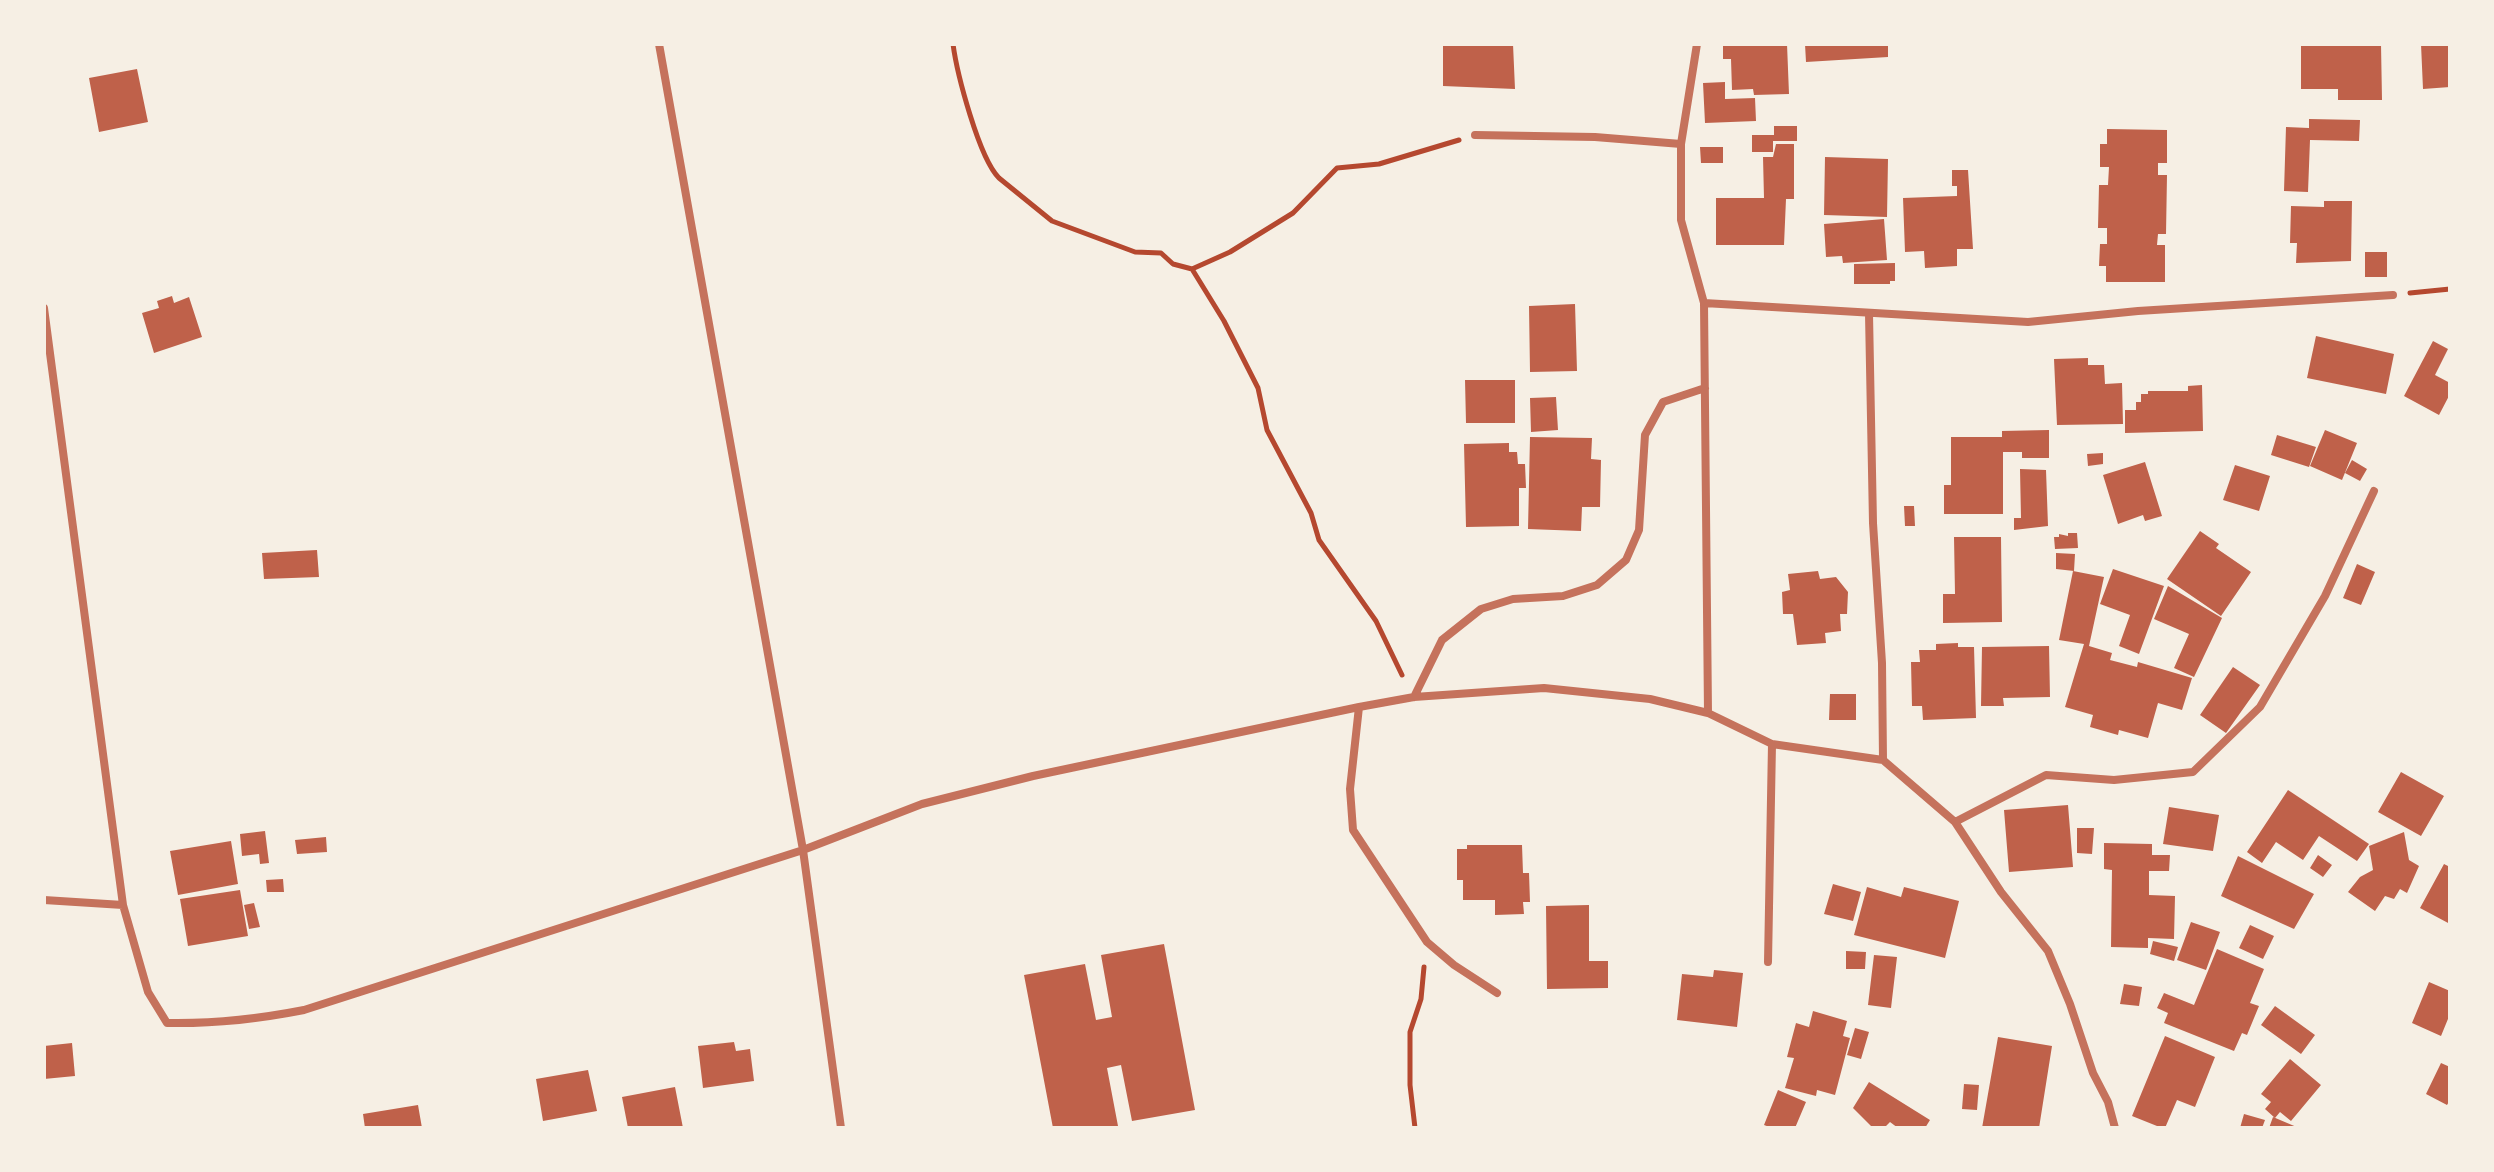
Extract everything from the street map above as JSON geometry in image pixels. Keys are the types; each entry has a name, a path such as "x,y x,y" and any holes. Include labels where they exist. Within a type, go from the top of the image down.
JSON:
{"street":[{"path":"659,44 803,850 841,1128"},
{"path":"1697,44 1681,144 1681,220 1704,303 1708,713"},
{"path":"1475,135 1595,137 1681,144"},
{"path":"1704,303 2028,322 2138,311 2393,295"},
{"path":"44,308 123,905 148,992 167,1023 233,1022 304,1010 803,850 922,804 1033,776 1414,697 1544,688 1650,699 1708,713 1772,744 1883,760 1955,822 2001,892 2048,951 2093,1073 2108,1102 2115,1128"},
{"path":"1869,314 1873,523 1882,663 1883,760"},
{"path":"1414,697 1442,640 1481,609 1513,599 1563,596 1597,585 1626,560 1639,530 1645,435 1663,402 1705,388"},
{"path":"1955,822 2046,775 2114,780 2193,772 2260,707 2325,596 2374,491"},
{"path":"1359,707 1350,789 1353,830 1427,942 1454,965 1497,993"},
{"path":"1768,962 1772,744"},
{"path":"44,900 123,905"}],"path":[{"path":"953,44 967,102 986,159 999,178 1052,221 1135,252 1161,253 1173,264 1192,269 1230,252 1293,213 1337,168 1379,164 1475,135"},
{"path":"1192,269 1224,321 1258,388 1267,430 1311,513 1319,540 1376,621 1414,697"},
{"path":"2393,295 2450,289"},
{"path":"1415,1128 1410,1085 1410,1032 1421,999 1427,942"}],"building":[{"path":"1443,44 1513,44 1515,89 1443,86"},
{"path":"1723,44 1787,44 1789,94 1754,95 1753,89 1732,90 1731,59 1723,59"},
{"path":"1805,44 1888,44 1888,57 1806,62"},
{"path":"2301,44 2381,44 2382,100 2338,100 2338,89 2301,89"},
{"path":"2421,44 2450,44 2450,87 2423,89"},
{"path":"137,69 148,122 99,132 89,78"},
{"path":"1725,82 1725,99 1755,98 1756,121 1705,123 1703,83"},
{"path":"2309,119 2360,120 2359,141 2310,140 2308,192 2284,191 2286,127 2309,128"},
{"path":"1774,126 1797,126 1797,141 1773,141 1773,152 1752,152 1752,135 1774,135"},
{"path":"2107,129 2167,130 2167,163 2158,163 2158,175 2167,175 2166,234 2158,234 2157,245 2165,245 2165,282 2106,282 2106,266 2099,266 2100,244 2107,244 2107,228 2098,228 2099,185 2108,185 2109,167 2100,167 2100,144 2107,144"},
{"path":"1776,144 1794,144 1794,199 1786,199 1784,245 1716,245 1716,198 1764,198 1763,157 1773,157"},
{"path":"1700,147 1723,147 1723,163 1701,163"},
{"path":"1825,157 1888,159 1887,217 1824,215"},
{"path":"1952,170 1968,170 1973,249 1957,249 1957,266 1925,268 1924,251 1905,252 1903,198 1957,196 1957,186 1952,186"},
{"path":"2324,201 2352,201 2351,261 2296,263 2297,243 2290,243 2291,206 2324,207"},
{"path":"1884,219 1887,260 1843,263 1842,256 1826,257 1824,224"},
{"path":"2365,252 2387,252 2387,277 2365,277"},
{"path":"1895,263 1895,281 1890,281 1890,284 1854,284 1854,264"},
{"path":"172,296 174,303 189,297 202,337 154,353 142,313 159,308 157,301"},
{"path":"1575,304 1577,371 1530,372 1529,306"},
{"path":"2316,336 2394,354 2386,394 2307,378"},
{"path":"2433,341 2448,349 2435,375 2450,383 2450,394 2439,415 2404,396"},
{"path":"2088,358 2088,365 2104,365 2105,384 2122,383 2123,424 2057,425 2054,359"},
{"path":"1465,380 1515,380 1515,423 1466,423"},
{"path":"2202,385 2203,431 2125,433 2125,410 2136,410 2141,394 2148,394 2148,391 2188,391 2188,386"},
{"path":"1556,397 1558,430 1531,432 1530,398"},
{"path":"2049,430 2049,458 2022,458 2022,452 2003,452 2003,514 1944,514 1944,485 1951,485 1951,437 2002,437 2002,431"},
{"path":"2325,430 2357,443 2342,480 2310,466"},
{"path":"2277,435 2316,447 2309,467 2271,455"},
{"path":"1530,437 1592,438 1591,459 1601,460 1600,507 1582,507 1581,531 1528,529"},
{"path":"1509,443 1509,452 1517,452 1518,464 1525,464 1526,488 1519,488 1519,526 1466,527 1464,444"},
{"path":"2103,453 2103,464 2088,466 2087,454"},
{"path":"2352,460 2367,469 2360,481 2345,473"},
{"path":"2145,462 2162,516 2145,521 2143,515 2118,524 2103,475"},
{"path":"2235,465 2270,476 2259,511 2223,500"},
{"path":"2020,469 2046,470 2048,526 2014,530 2014,518 2021,518"},
{"path":"1904,506 1914,506 1915,526 1905,526"},
{"path":"2200,531 2219,544 2216,548 2251,572 2221,616 2167,579"},
{"path":"2068,533 2077,533 2078,548 2055,549 2054,537 2059,537 2059,534 2068,536"},
{"path":"1954,537 2001,537 2002,622 1943,623 1943,594 1955,594"},
{"path":"317,550 319,577 264,579 262,553"},
{"path":"2056,553 2075,554 2074,571 2056,569"},
{"path":"2357,564 2375,572 2361,605 2343,598"},
{"path":"2113,569 2164,586 2139,654 2119,646 2130,615 2100,604"},
{"path":"1818,571 1820,579 1836,577 1848,592 1847,614 1840,614 1841,631 1825,633 1826,643 1797,645 1793,614 1783,614 1782,592 1790,590 1788,574"},
{"path":"2073,571 2104,577 2089,646 2112,653 2110,660 2137,667 2138,662 2192,678 2182,710 2158,703 2148,738 2119,730 2118,735 2090,727 2093,715 2065,707 2084,644 2059,640"},
{"path":"2168,586 2222,618 2194,677 2174,668 2189,634 2154,619"},
{"path":"1958,643 1958,647 1974,647 1976,718 1923,720 1922,706 1912,706 1911,662 1920,662 1919,650 1936,650 1936,644"},
{"path":"2049,646 2050,697 2003,698 2004,706 1981,706 1982,647"},
{"path":"2233,667 2260,685 2226,733 2200,715"},
{"path":"1830,694 1856,694 1856,720 1829,720"},
{"path":"2401,772 2444,796 2421,836 2378,812"},
{"path":"2288,790 2369,844 2357,861 2319,836 2303,860 2276,842 2262,863 2247,852"},
{"path":"2068,805 2073,867 2009,872 2004,810"},
{"path":"2169,807 2219,815 2213,851 2163,844"},
{"path":"2077,828 2094,828 2092,854 2077,853"},
{"path":"265,831 269,863 260,864 259,854 242,856 240,834"},
{"path":"2404,832 2409,860 2419,866 2407,893 2400,889 2394,899 2385,896 2375,911 2348,892 2360,877 2373,870 2369,846"},
{"path":"326,837 327,852 297,854 295,840"},
{"path":"231,841 238,884 178,895 170,851"},
{"path":"2104,843 2152,844 2152,855 2170,855 2169,871 2149,871 2149,895 2175,896 2174,939 2148,938 2148,948 2111,947 2112,870 2104,869"},
{"path":"1467,845 1522,845 1523,873 1529,873 1530,902 1523,902 1524,914 1495,915 1495,900 1463,900 1463,880 1457,880 1457,849 1467,849"},
{"path":"2318,855 2332,865 2323,877 2310,868"},
{"path":"2238,856 2314,894 2294,929 2221,896"},
{"path":"2444,864 2450,867 2450,924 2420,908"},
{"path":"283,879 284,892 267,892 266,880"},
{"path":"1833,884 1861,892 1853,921 1824,914"},
{"path":"1867,887 1901,897 1904,887 1959,901 1945,958 1854,935"},
{"path":"240,890 248,936 188,946 180,899"},
{"path":"254,903 260,927 249,929 244,905"},
{"path":"1589,905 1589,961 1608,961 1608,988 1547,989 1546,906"},
{"path":"2191,922 2220,932 2206,970 2177,960"},
{"path":"2250,925 2274,936 2263,959 2239,948"},
{"path":"2153,941 2178,947 2174,961 2150,954"},
{"path":"1164,944 1195,1110 1132,1121 1121,1065 1107,1068 1118,1126 1053,1128 1024,975 1085,964 1096,1020 1112,1017 1101,955"},
{"path":"2217,949 2264,969 2250,1003 2259,1006 2247,1035 2242,1033 2234,1051 2164,1023 2168,1013 2157,1008 2164,993 2194,1005"},
{"path":"1846,951 1866,952 1865,969 1846,969"},
{"path":"1874,955 1897,957 1891,1008 1868,1005"},
{"path":"1714,970 1743,973 1737,1027 1677,1020 1682,974 1713,977"},
{"path":"2429,982 2450,991 2450,1014 2441,1036 2412,1023"},
{"path":"2124,984 2142,987 2139,1006 2120,1004"},
{"path":"2275,1006 2315,1035 2301,1054 2261,1025"},
{"path":"1813,1011 1847,1021 1843,1036 1850,1038 1835,1095 1817,1090 1816,1096 1785,1088 1794,1058 1787,1057 1796,1023 1809,1027"},
{"path":"1855,1028 1869,1032 1861,1059 1847,1055"},
{"path":"2165,1036 2215,1057 2195,1107 2177,1100 2165,1128 2162,1128 2132,1116"},
{"path":"1998,1037 2052,1046 2039,1128 1982,1128"},
{"path":"734,1042 736,1051 750,1049 754,1081 703,1088 698,1046"},
{"path":"72,1043 75,1076 44,1079 44,1046"},
{"path":"2290,1059 2321,1085 2291,1121 2280,1112 2275,1118 2265,1109 2271,1102 2261,1094"},
{"path":"2441,1063 2450,1067 2450,1100 2447,1105 2426,1094"},
{"path":"588,1070 597,1111 543,1121 536,1079"},
{"path":"1869,1082 1930,1120 1925,1128 1898,1128 1890,1122 1884,1128 1873,1128 1853,1108"},
{"path":"1964,1084 1979,1085 1977,1110 1962,1109"},
{"path":"675,1087 683,1128 628,1128 622,1097"},
{"path":"1778,1090 1806,1102 1795,1128 1764,1125"},
{"path":"418,1105 422,1128 365,1128 363,1114"},
{"path":"2244,1114 2265,1120 2262,1128 2240,1128"},
{"path":"2273,1117 2299,1128 2269,1128"}]}
